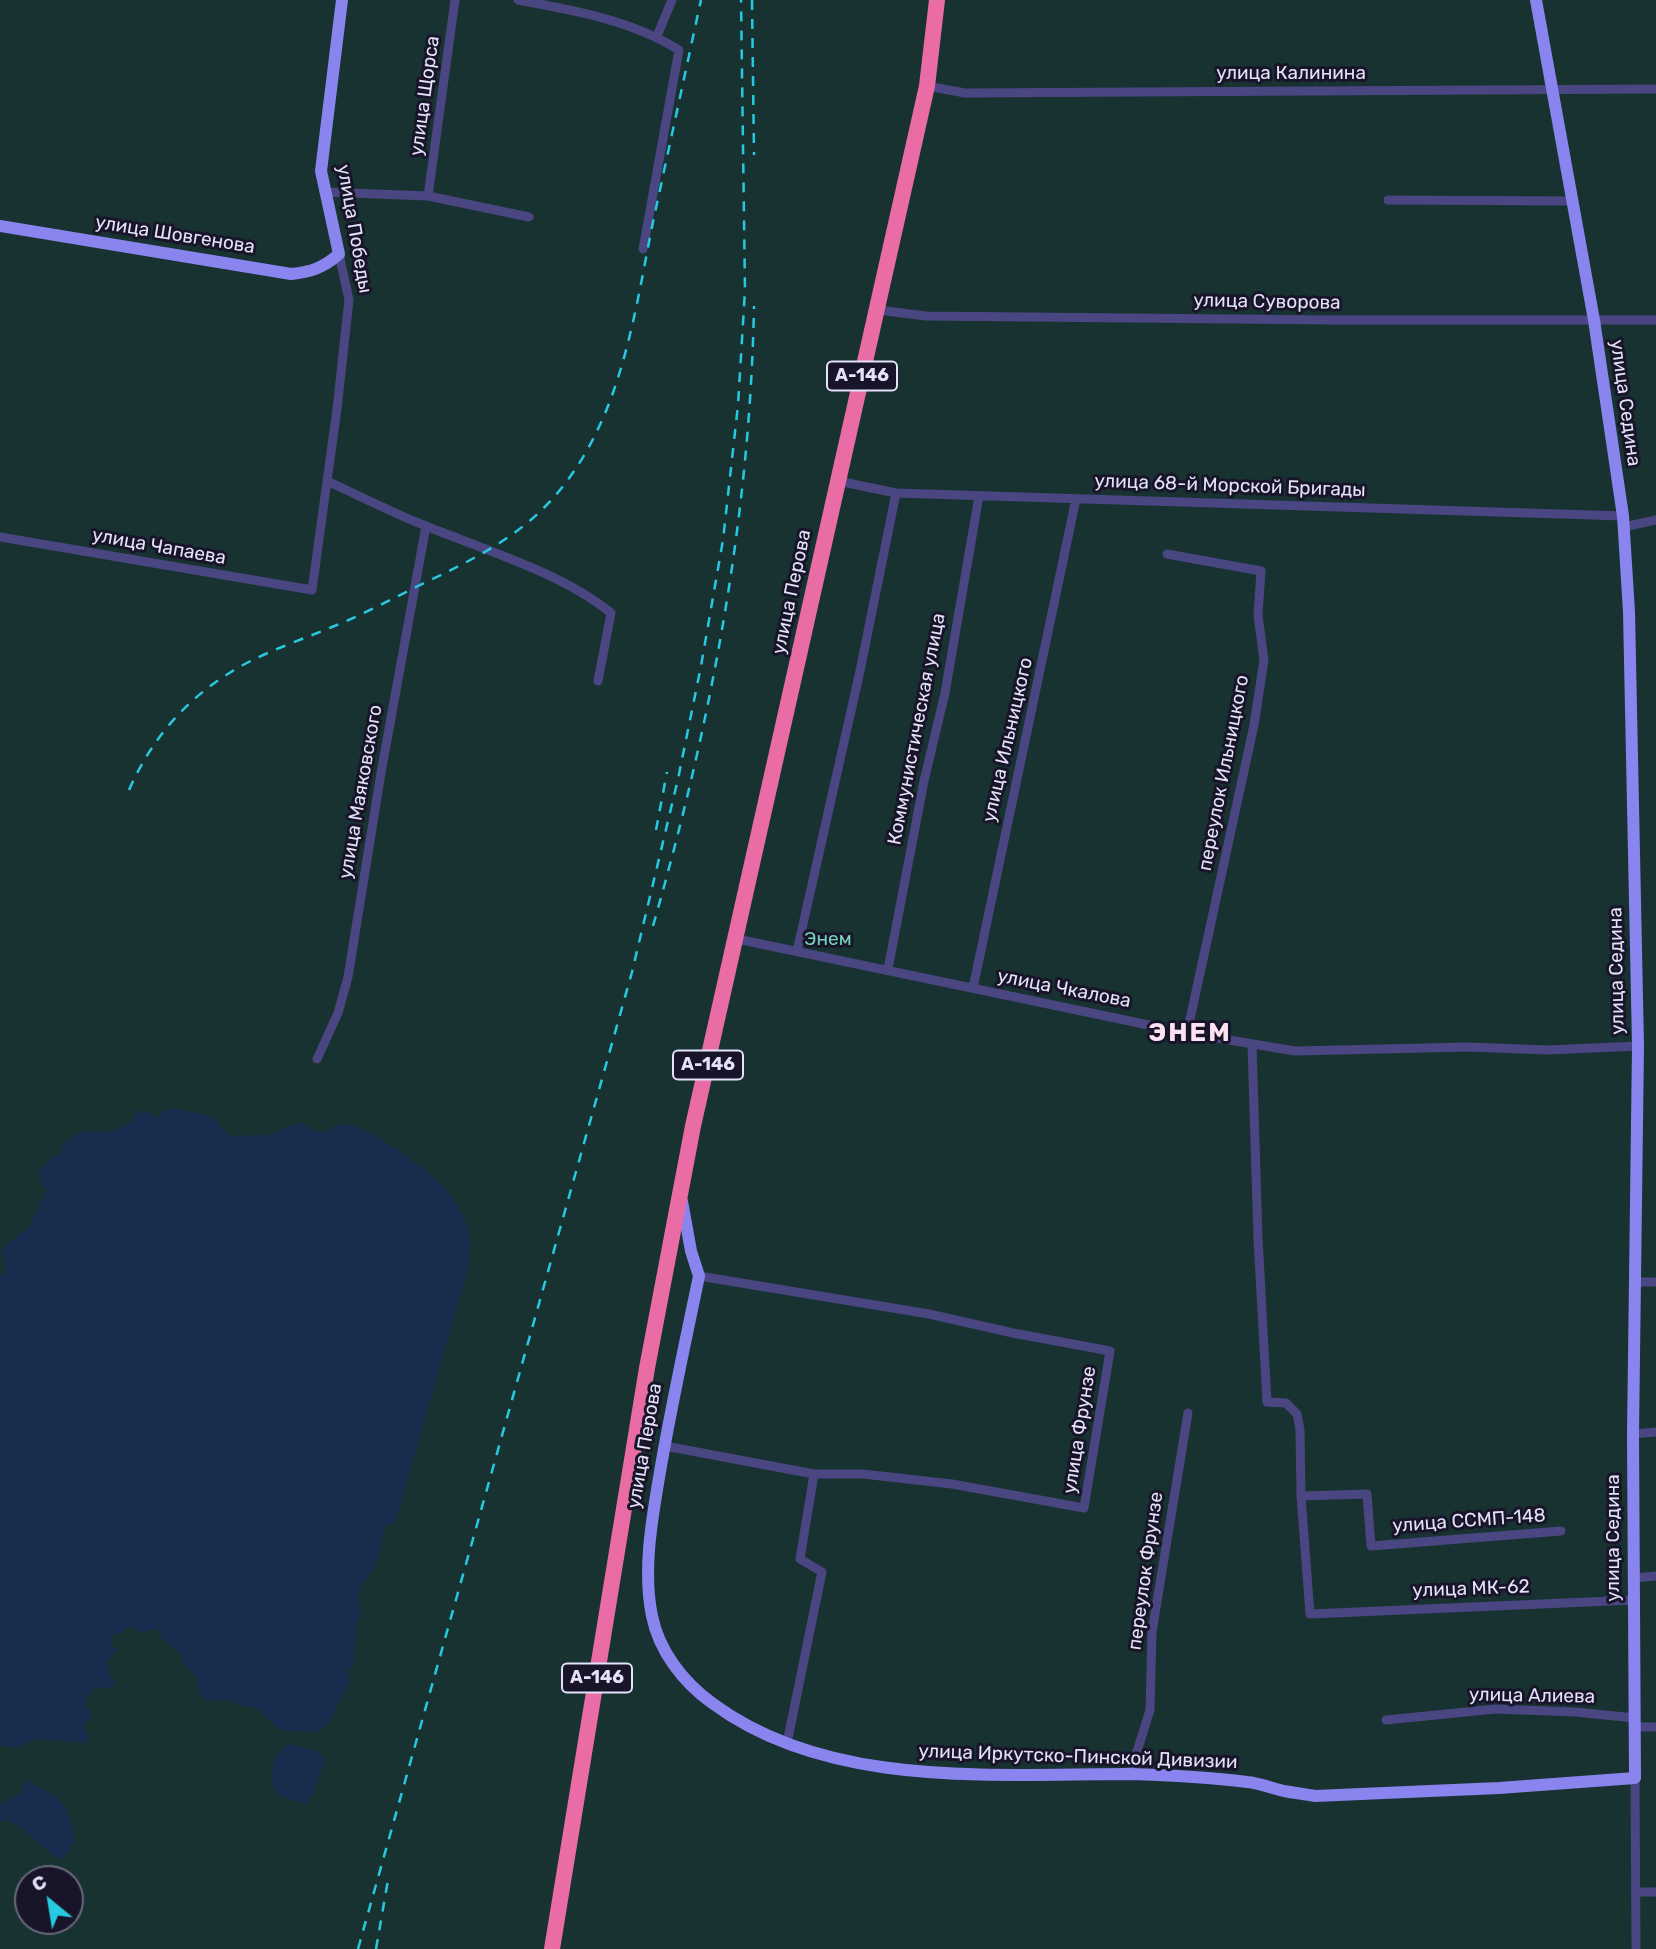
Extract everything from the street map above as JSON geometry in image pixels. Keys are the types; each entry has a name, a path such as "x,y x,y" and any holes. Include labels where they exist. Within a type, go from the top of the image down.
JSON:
{"highway":[{"name":"улица Перова","path":"552,1949 640,1408 680,1191 927,86 937,0"}],"street":[{"name":"улица Победы","path":"312,590 349,300 321,171 342,0"},
{"name":"улица Щорса","path":"428,196 455,0"},
{"path":"518,0 629,25 657,36 679,50 643,249"},
{"path":"657,36 672,0"},
{"name":"улица Седина","path":"1536,0 1594,320 1623,522 1629,612 1638,1046 1633,1434 1636,1949"},
{"name":"улица Калинина","path":"927,86 965,93 1656,89"},
{"path":"324,192 428,196 529,217"},
{"path":"1388,200 1572,201"},
{"name":"улица Шовгенова","path":"0,226 291,274 310,273 325,266 339,254"},
{"name":"улица Суворова","path":"878,310 926,316 1656,320"},
{"path":"327,481 426,526 477,544 589,594 611,613 598,681"},
{"name":"улица 68-й Морской Бригады","path":"838,481 896,494 1623,522 1656,520"},
{"path":"797,951 860,671 896,494"},
{"name":"Коммунистическая улица","path":"888,969 924,781 945,693 979,496"},
{"name":"улица Ильницкого","path":"973,988 1076,499"},
{"name":"улица Маяковского","path":"317,1059 338,1013 348,977 426,526"},
{"name":"улица Чапаева","path":"0,537 312,590"},
{"name":"переулок Ильницкого","path":"1167,554 1261,570 1258,615 1264,660 1254,725 1188,1033"},
{"name":"улица Чкалова","path":"737,939 1188,1033 1295,1051 1468,1047 1548,1051 1638,1046"},
{"path":"1252,1045 1267,1402 1286,1403 1297,1414 1300,1430 1301,1496"},
{"name":"улица Перова","path":"680,1191 688,1239 699,1276 654,1507 648,1592 653,1619 664,1650 682,1676 702,1696"},
{"name":"улица Фрунзе","path":"665,1446 814,1474 863,1474 952,1484 1084,1508 1110,1351 929,1314 699,1276"},
{"path":"1634,1282 1656,1282"},
{"name":"переулок Фрунзе","path":"1130,1774 1150,1710 1152,1632 1188,1413"},
{"path":"1633,1434 1656,1432"},
{"path":"787,1743 822,1572 800,1559 814,1474"},
{"name":"улица ССМП-148","path":"1301,1496 1367,1494 1371,1546 1561,1531"},
{"name":"улица МК-62","path":"1301,1496 1310,1614 1634,1600"},
{"path":"1634,1578 1656,1576"},
{"name":"улица Иркутско-Пинской Дивизии","path":"702,1696 730,1716 787,1743 862,1763 903,1770 985,1775 1130,1774 1250,1782 1315,1796 1499,1788 1635,1778"},
{"name":"улица Алиева","path":"1386,1720 1496,1709 1575,1713 1656,1727"},
{"path":"1636,1892 1656,1892"}],"green space":[{"name":"Энем","path":"0,0 1656,0 1656,1949 0,1949"}],"water":[{"path":"171,1108 204,1114 216,1121 229,1136 270,1135 301,1123 319,1132 341,1124 355,1126 367,1132 419,1166 449,1193 468,1228 469,1266 395,1523 385,1526 375,1566 360,1586 358,1601 362,1614 357,1621 353,1667 346,1671 350,1680 329,1722 319,1732 286,1731 276,1727 257,1708 238,1705 230,1700 204,1700 196,1677 183,1662 179,1652 163,1640 157,1628 142,1633 130,1627 124,1629 123,1634 116,1633 112,1636 111,1644 117,1650 107,1661 110,1676 116,1683 110,1688 94,1688 85,1701 85,1707 91,1711 83,1728 89,1736 85,1743 37,1739 14,1748 0,1745 0,1277 6,1270 1,1250 30,1225 47,1190 41,1184 39,1171 54,1155 61,1153 62,1144 79,1133 104,1133 120,1128 132,1121 137,1111 146,1111 157,1119 162,1111"},
{"path":"290,1744 319,1751 325,1761 306,1804 279,1794 273,1784 275,1760"},
{"path":"26,1780 61,1802 69,1817 75,1841 64,1858 55,1857 20,1826 4,1819 0,1823 0,1805 20,1794"}],"railway":[{"path":"129,790 159,738 184,709 214,683 254,659 354,618 500,543 535,516 567,481 602,421 624,357 701,0"},
{"path":"358,1949 632,972 678,779 701,666 723,540 738,405 745,290 741,0"},
{"path":"752,0 754,155"},
{"path":"653,926 693,773 724,619 745,464 754,306"},
{"path":"656,830 667,772"},
{"path":"376,1949 388,1880"}],"district":[{"name":"ЭНЕМ","path":"1190,1033"}]}
